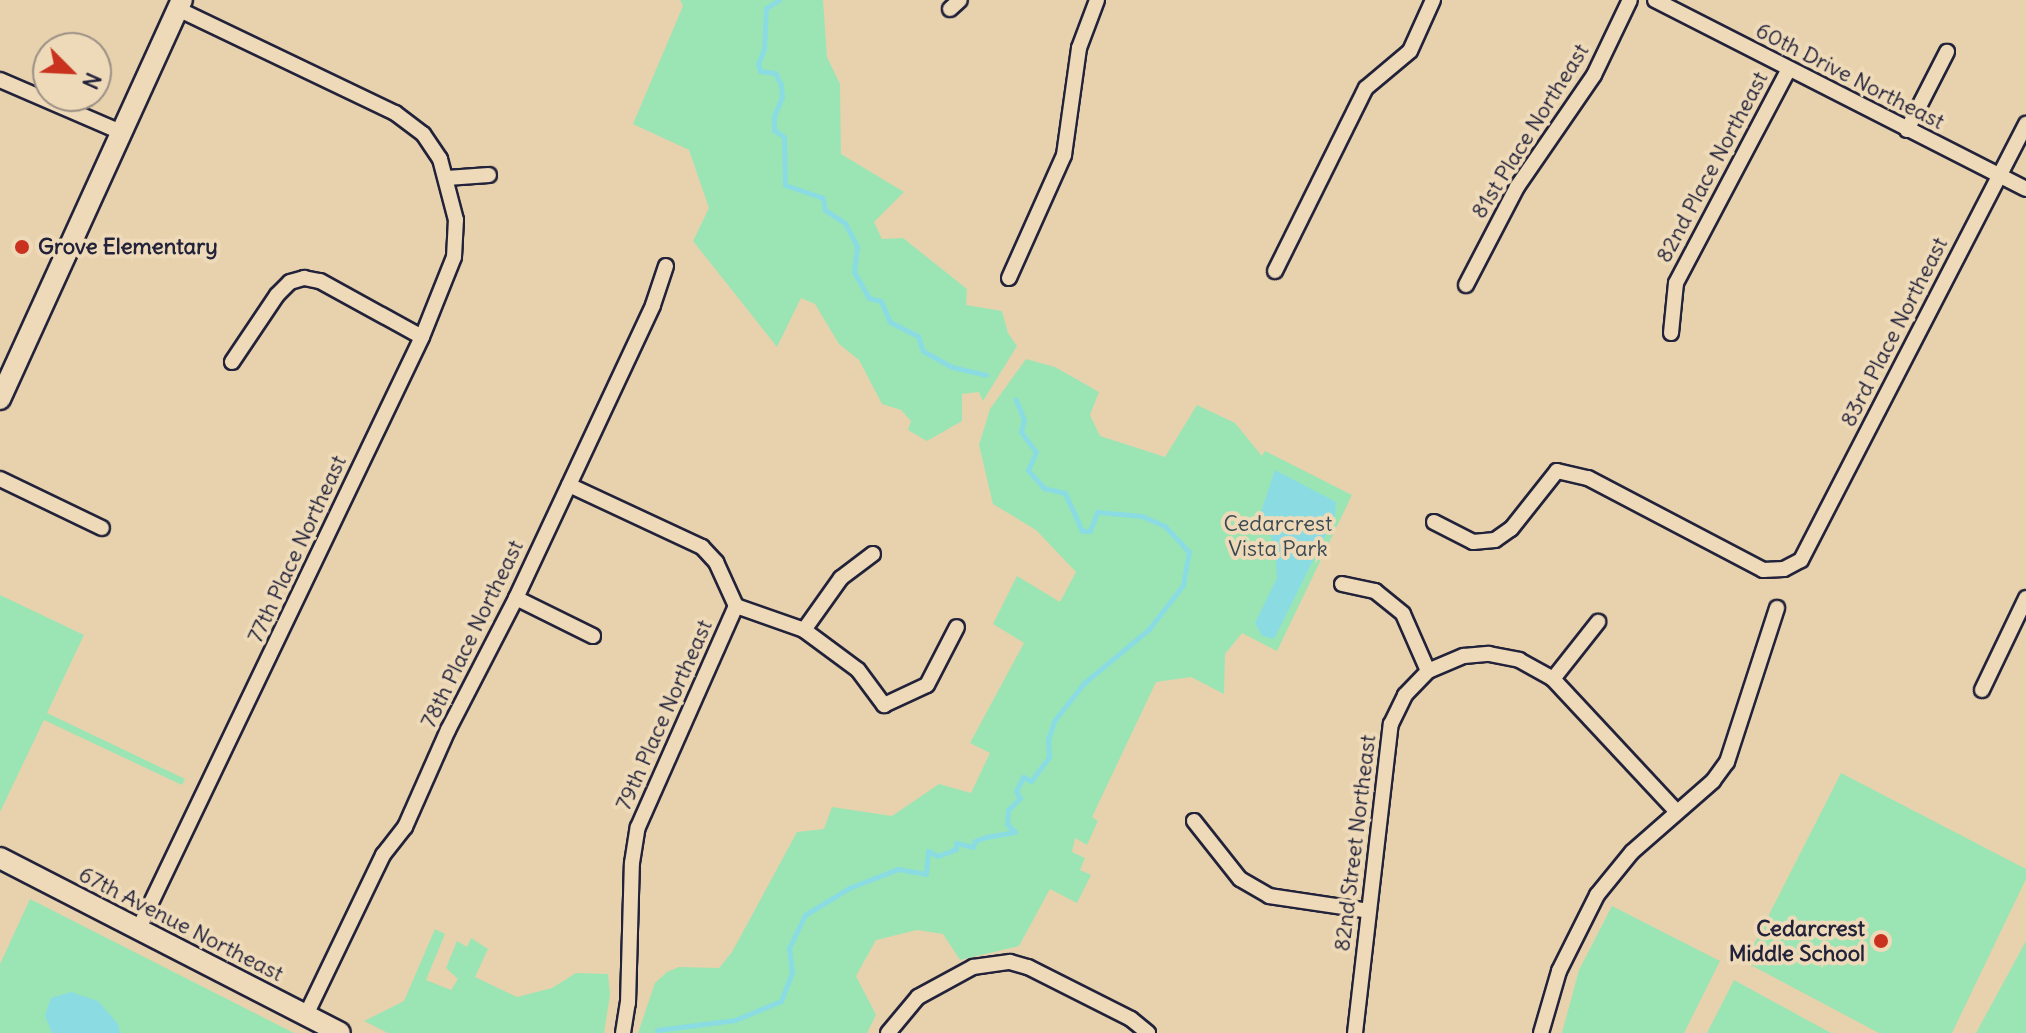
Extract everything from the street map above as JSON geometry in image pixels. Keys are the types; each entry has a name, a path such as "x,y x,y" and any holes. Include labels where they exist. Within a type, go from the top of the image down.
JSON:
{"street":[{"path":"1009,278 1064,155 1079,48 1097,0"},
{"path":"1275,271 1366,88 1410,51 1433,0"},
{"name":"81st Place Northeast","path":"1466,285 1517,187 1594,75 1630,0"},
{"name":"60th Drive Northeast","path":"1655,0 2026,189"},
{"path":"0,399 180,4"},
{"name":"77th Place Northeast","path":"138,930 422,337 454,257 456,220 440,159 423,134 395,113 180,4"},
{"path":"1907,130 1947,52"},
{"name":"82nd Place Northeast","path":"1671,333 1676,283 1789,69"},
{"path":"0,80 121,132"},
{"name":"83rd Place Northeast","path":"1434,522 1473,542 1495,540 1511,529 1557,471 1588,478 1763,570 1784,569 1801,560 2026,124"},
{"path":"447,178 489,175"},
{"name":"78th Place Northeast","path":"306,1015 383,855 405,827 448,730 516,598 653,305 666,266"},
{"path":"232,362 277,295 290,282 304,278 320,281 422,337"},
{"path":"0,479 102,528"},
{"path":"569,485 702,547 716,562 736,606 804,630 858,670 884,705 927,685 957,627"},
{"path":"804,630 841,578 873,554"},
{"path":"1342,584 1375,591 1403,614 1428,671 1464,656 1489,654 1519,660 1553,679 1676,811"},
{"path":"516,598 593,636"},
{"path":"1982,690 2026,598"},
{"name":"79th Place Northeast","path":"623,1033 628,1003 632,863 638,827 736,606"},
{"path":"1541,1033 1559,971 1597,895 1632,852 1713,781 1727,762 1777,608"},
{"path":"1553,679 1598,622"},
{"name":"82nd Street Northeast","path":"1355,1033 1391,724 1405,695 1428,671"},
{"path":"1194,821 1240,879 1269,896 1369,911"},
{"name":"67th Avenue Northeast","path":"0,858 340,1033"},
{"path":"888,1033 918,997 973,967 1010,962 1028,967 1118,1013 1148,1033"}],"green space":[{"path":"680,0 823,0 827,57 840,84 841,154 904,192 874,222 882,239 903,238 967,289 966,305 1002,311 1008,333 1017,346 983,401 979,392 962,394 962,421 927,441 908,430 911,421 901,410 882,404 859,360 839,344 815,304 801,298 777,347 693,241 709,208 689,150 633,124 683,6"},
{"name":"Cedarcrest Vista Park","path":"1026,359 1055,367 1099,392 1090,415 1100,436 1165,457 1197,405 1235,423 1262,456 1265,451 1352,495 1277,651 1242,633 1225,654 1224,694 1191,677 1156,682 1092,817 1098,821 1087,845 1075,838 1072,852 1085,858 1080,870 1091,875 1077,903 1050,889 1019,946 960,960 943,934 917,930 876,940 856,976 876,1015 867,1033 638,1033 655,983 667,972 679,967 719,968 732,952 797,832 824,829 832,807 892,816 939,784 971,793 990,753 970,743 1024,643 993,624 1017,576 1060,602 1076,572 1036,530 993,504 979,445 990,409"},
{"path":"0,595 84,635 47,713 185,779 182,785 44,720 0,812"},
{"name":"Cedarcrest Middle School","path":"1841,773 2026,869 2026,879 1952,1033 1879,1033 1745,962"},
{"path":"30,899 294,1033 0,1033 0,964"},
{"path":"1612,906 1720,961 1684,1033 1562,1033 1579,970"},
{"path":"435,929 445,934 426,980 451,990 458,979 446,968 457,941 467,947 471,938 488,949 475,977 517,997 552,988 576,973 608,974 610,995 604,1033 388,1033 364,1021 404,1001"},
{"path":"2026,941 2026,1033 1976,1033"},
{"path":"1734,980 1831,1033 1707,1033"}],"water":[{"path":"1275,470 1336,502 1335,516 1274,639 1262,636 1255,623 1277,578 1275,545 1260,515"},
{"path":"71,992 98,1001 118,1024 120,1033 52,1033 45,1016 51,998"}],"waterway":[{"path":"779,0 766,8 764,49 758,64 760,71 775,73 781,85 782,97 774,116 774,130 784,137 785,185 823,198 825,210 845,223 857,247 854,272 869,298 881,301 890,322 918,336 923,351 952,367 986,375"},
{"path":"657,1030 735,1020 781,1001 792,972 789,948 805,915 849,888 898,869 926,874 928,851 938,856 956,849 956,843 973,847 975,841 986,837 1015,832 1007,824 1008,810 1020,798 1016,791 1023,777 1031,781 1049,757 1048,740 1054,721 1084,683 1149,629 1183,585 1189,552 1165,526 1142,516 1097,512 1090,531 1082,531 1065,493 1044,488 1028,470 1036,452 1021,432 1024,420 1016,400"}],"place":[{"name":"Grove Elementary","path":"22,247"},
{"name":"Cedarcrest Middle School","path":"1881,941"}]}
